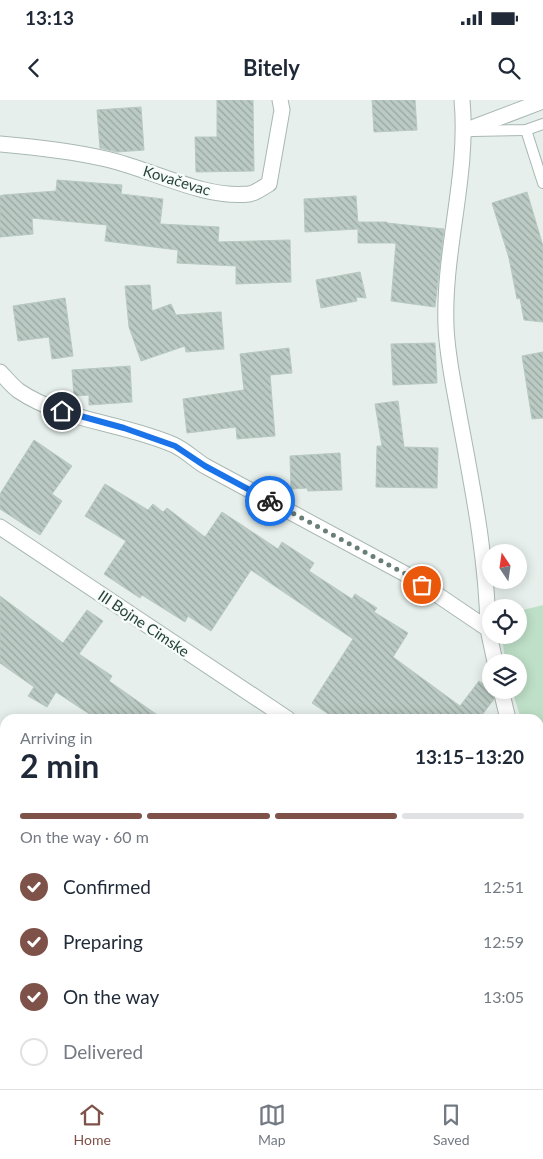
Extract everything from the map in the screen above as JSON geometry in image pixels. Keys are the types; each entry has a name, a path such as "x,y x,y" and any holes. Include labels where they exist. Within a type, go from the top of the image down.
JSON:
{"street":[{"name":"Kovačevac","path":"0,144 50,149 106,159 155,173 202,190 227,194 251,194 269,184 282,110 280,100"},
{"path":"462,100 464,131 448,273 446,325 449,366 478,522 485,599"},
{"path":"464,131 543,101"},
{"path":"0,372 18,390 33,399 62,411 124,428 175,446 205,466 411,577 482,625"},
{"name":"III Bojne Cimske","path":"0,527 280,714"},
{"path":"503,699 507,714"}],"lane":[{"path":"464,131 526,130 543,124"},
{"path":"526,130 543,183"}],"green space":[{"path":"543,605 543,714 519,714 515,699 527,699 527,654 504,654 503,644 527,644 527,609"}],"building":[{"path":"217,100 253,100 254,171 196,172 195,137 217,137"},
{"path":"372,100 415,100 417,130 374,132"},
{"path":"141,107 144,150 117,152 100,148 97,110"},
{"path":"57,180 122,185 121,194 163,199 160,224 219,227 218,242 290,240 291,282 236,284 236,266 177,263 178,250 105,241 107,225 32,218 33,234 0,237 0,196 56,191"},
{"path":"527,192 543,246 543,322 524,320 520,298 517,299 509,258 492,203"},
{"path":"356,196 358,224 358,222 387,222 444,229 435,307 391,301 396,243 358,243 358,229 305,232 304,199"},
{"path":"360,272 366,298 356,297 357,301 321,308 316,280"},
{"path":"150,285 152,311 171,304 176,315 221,312 224,349 186,352 185,346 141,361 129,327 125,286"},
{"path":"65,298 73,356 52,359 49,337 18,341 13,306"},
{"path":"435,343 437,383 393,385 391,344"},
{"path":"289,348 292,373 270,375 275,436 237,439 236,427 187,433 183,399 244,390 240,354"},
{"path":"543,352 543,418 532,419 522,356"},
{"path":"130,366 132,402 89,405 89,395 74,396 72,370"},
{"path":"398,401 404,447 438,448 437,488 376,487 377,446 382,446 375,404"},
{"path":"34,440 72,466 52,494 62,501 40,535 0,509 0,494"},
{"path":"340,453 342,490 308,491 307,488 291,489 290,456"},
{"path":"105,484 148,510 153,504 163,512 167,508 205,537 222,512 278,549 282,542 314,563 309,571 352,599 355,594 377,608 374,612 408,633 393,657 460,706 479,681 482,683 482,699 494,699 483,714 328,714 312,703 353,639 251,570 211,631 188,616 185,622 142,595 140,598 104,574 126,541 85,516"},
{"path":"0,596 63,643 87,610 103,621 79,654 112,676 109,681 156,714 89,714 56,692 47,707 28,696 34,687 0,663"}],"way so far":[{"path":"270,501 411,577 422,585"}],"route":[{"path":"62,411 124,428 175,446 205,466 270,501"}]}
